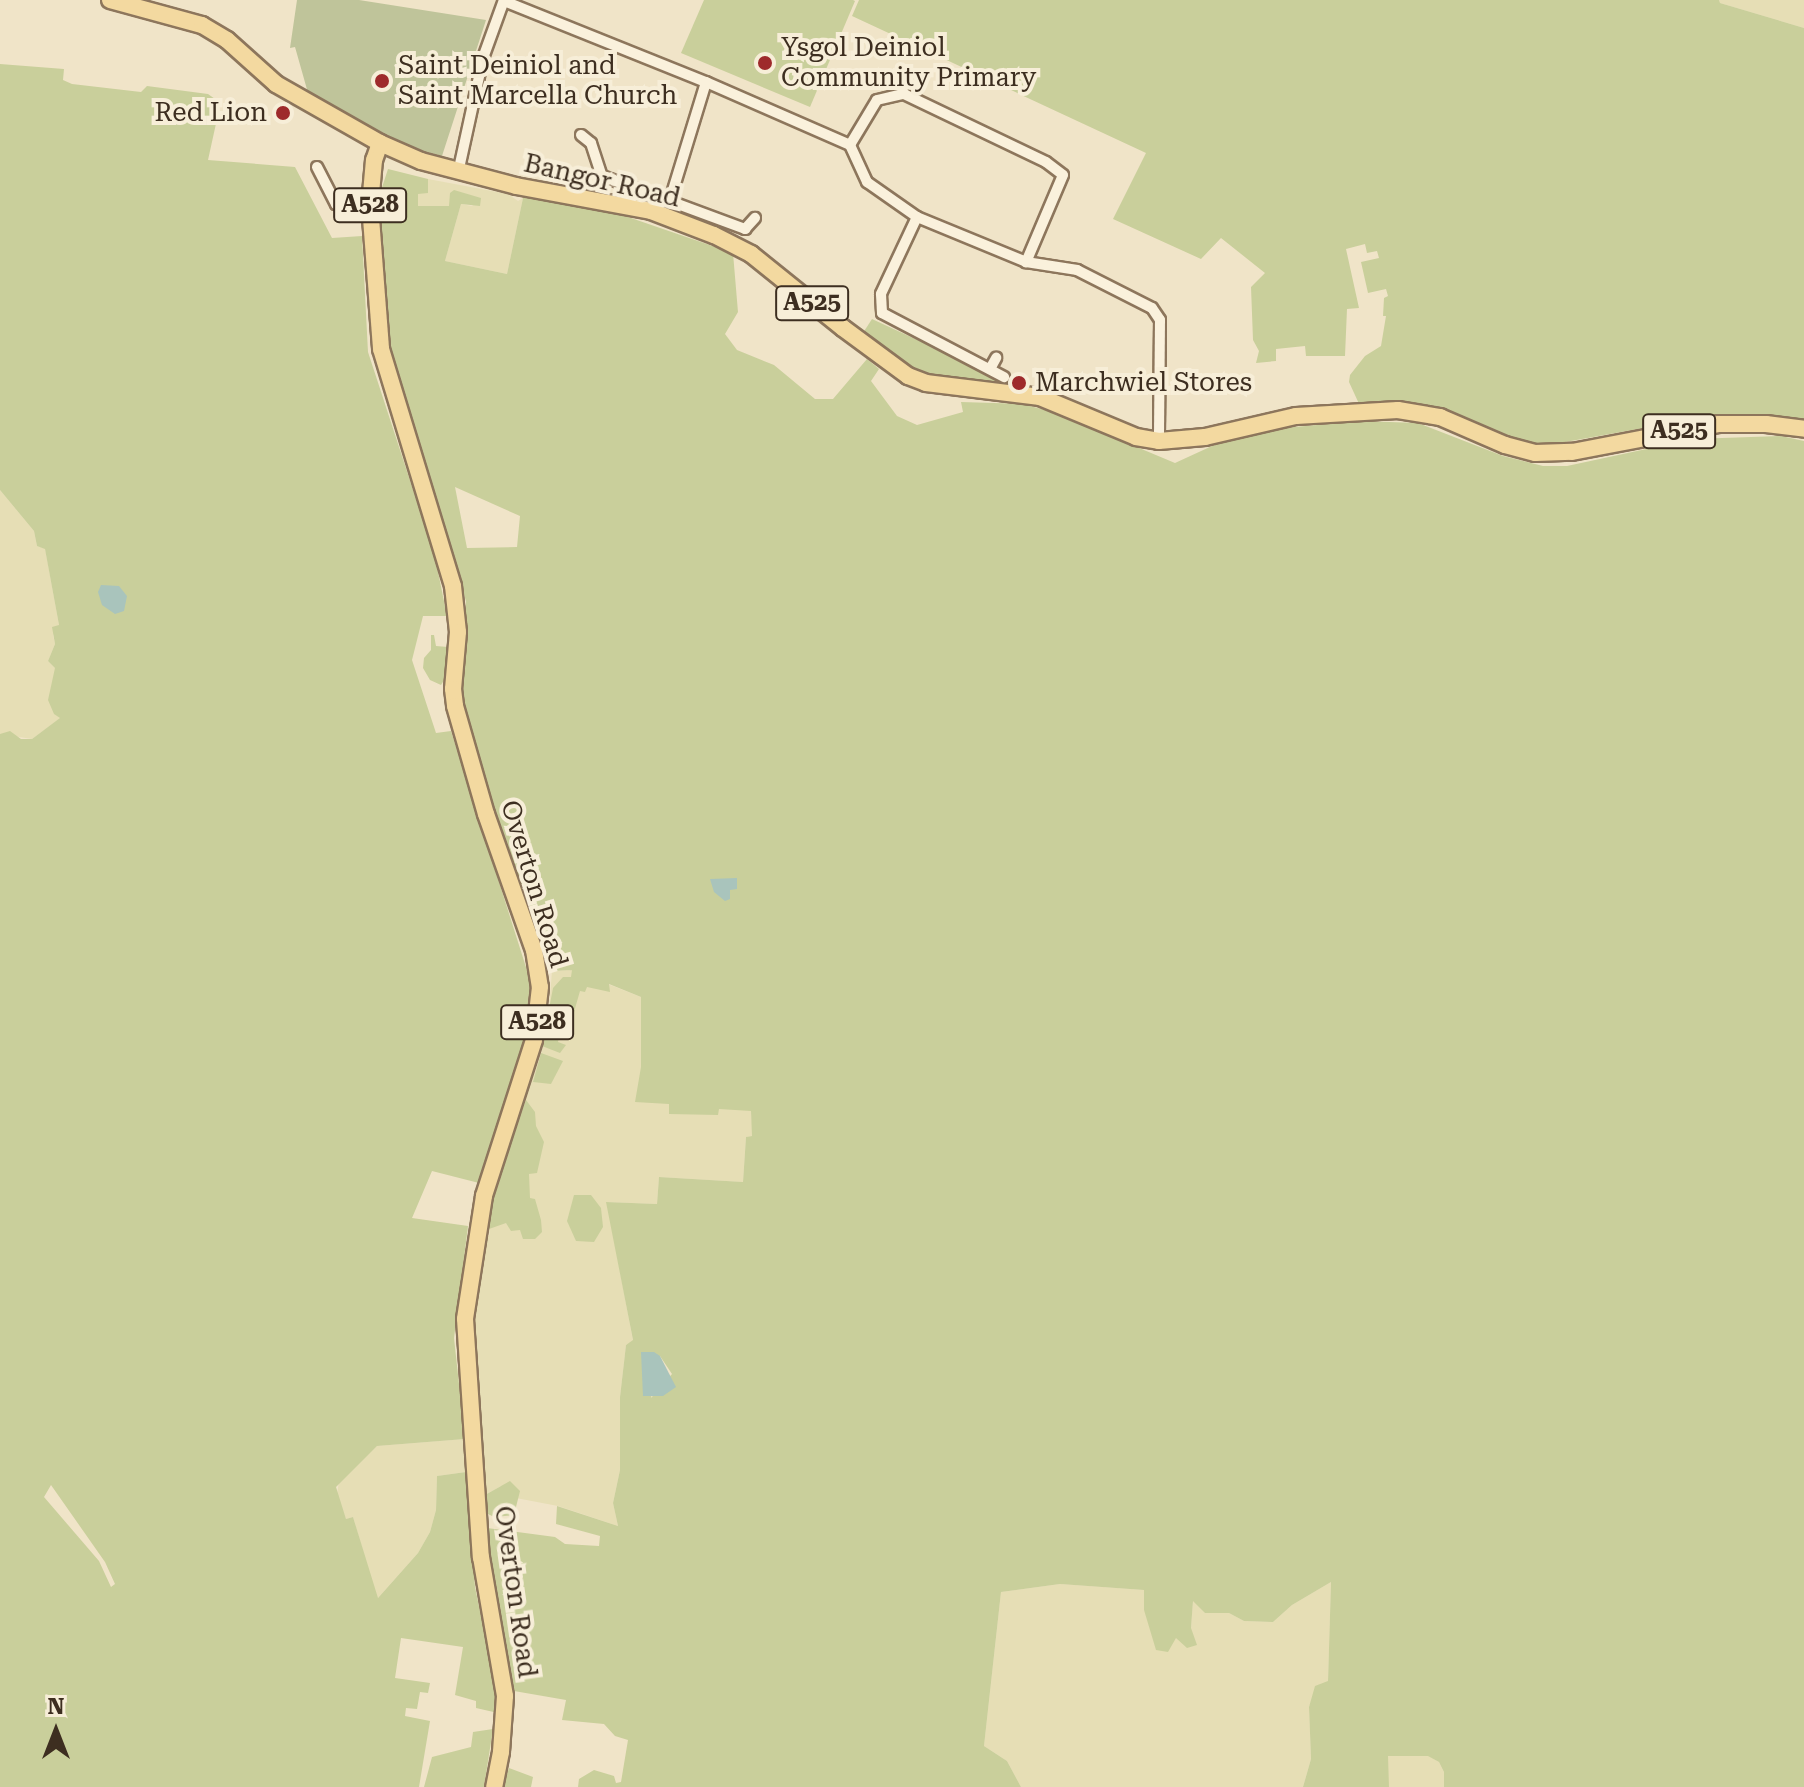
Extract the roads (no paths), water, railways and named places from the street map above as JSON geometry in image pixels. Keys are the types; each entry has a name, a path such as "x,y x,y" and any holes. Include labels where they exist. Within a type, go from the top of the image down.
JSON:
{"main road":[{"name":"A525","path":"110,0 202,25 227,40 276,84 380,143"},
{"name":"Bangor Road","path":"380,143 458,173 651,211 714,235 751,254 908,376 943,387 1040,397 1136,437 1159,441 1205,437 1296,416 1398,410 1440,417 1505,445 1535,453 1572,452 1719,424 1766,424 1804,429"},
{"name":"Overton Road","path":"380,143 374,160 370,205 381,349 453,586 458,632 453,689 455,706 486,814 534,950 540,987 534,1040 484,1196 465,1319 481,1557 505,1696 501,1752 494,1787"}],"street":[{"path":"458,173 483,58 504,0 706,82 850,145 867,182 917,217 1026,262 1077,270 1147,304 1160,320 1159,441"},
{"path":"670,200 706,82"},
{"path":"850,145 877,100 904,94 1046,162 1063,175 1026,262"},
{"path":"581,135 591,143 602,176 747,232 755,218"},
{"path":"317,167 333,207 370,205"},
{"path":"917,217 881,294 882,313 1004,377"},
{"path":"990,369 996,358"}],"water":[{"path":"101,585 119,586 127,596 124,611 115,614 102,605 98,592"},
{"path":"737,878 737,889 730,890 730,899 725,901 714,892 710,879"},
{"path":"641,1352 654,1352 660,1356 676,1387 663,1396 643,1396"}],"place":[{"name":"Ysgol Deiniol Community Primary","path":"765,63"},
{"name":"Saint Deiniol and Saint Marcella Church","path":"382,81"},
{"name":"Red Lion","path":"283,113"},
{"name":"Marchwiel Stores","path":"1019,383"}]}
